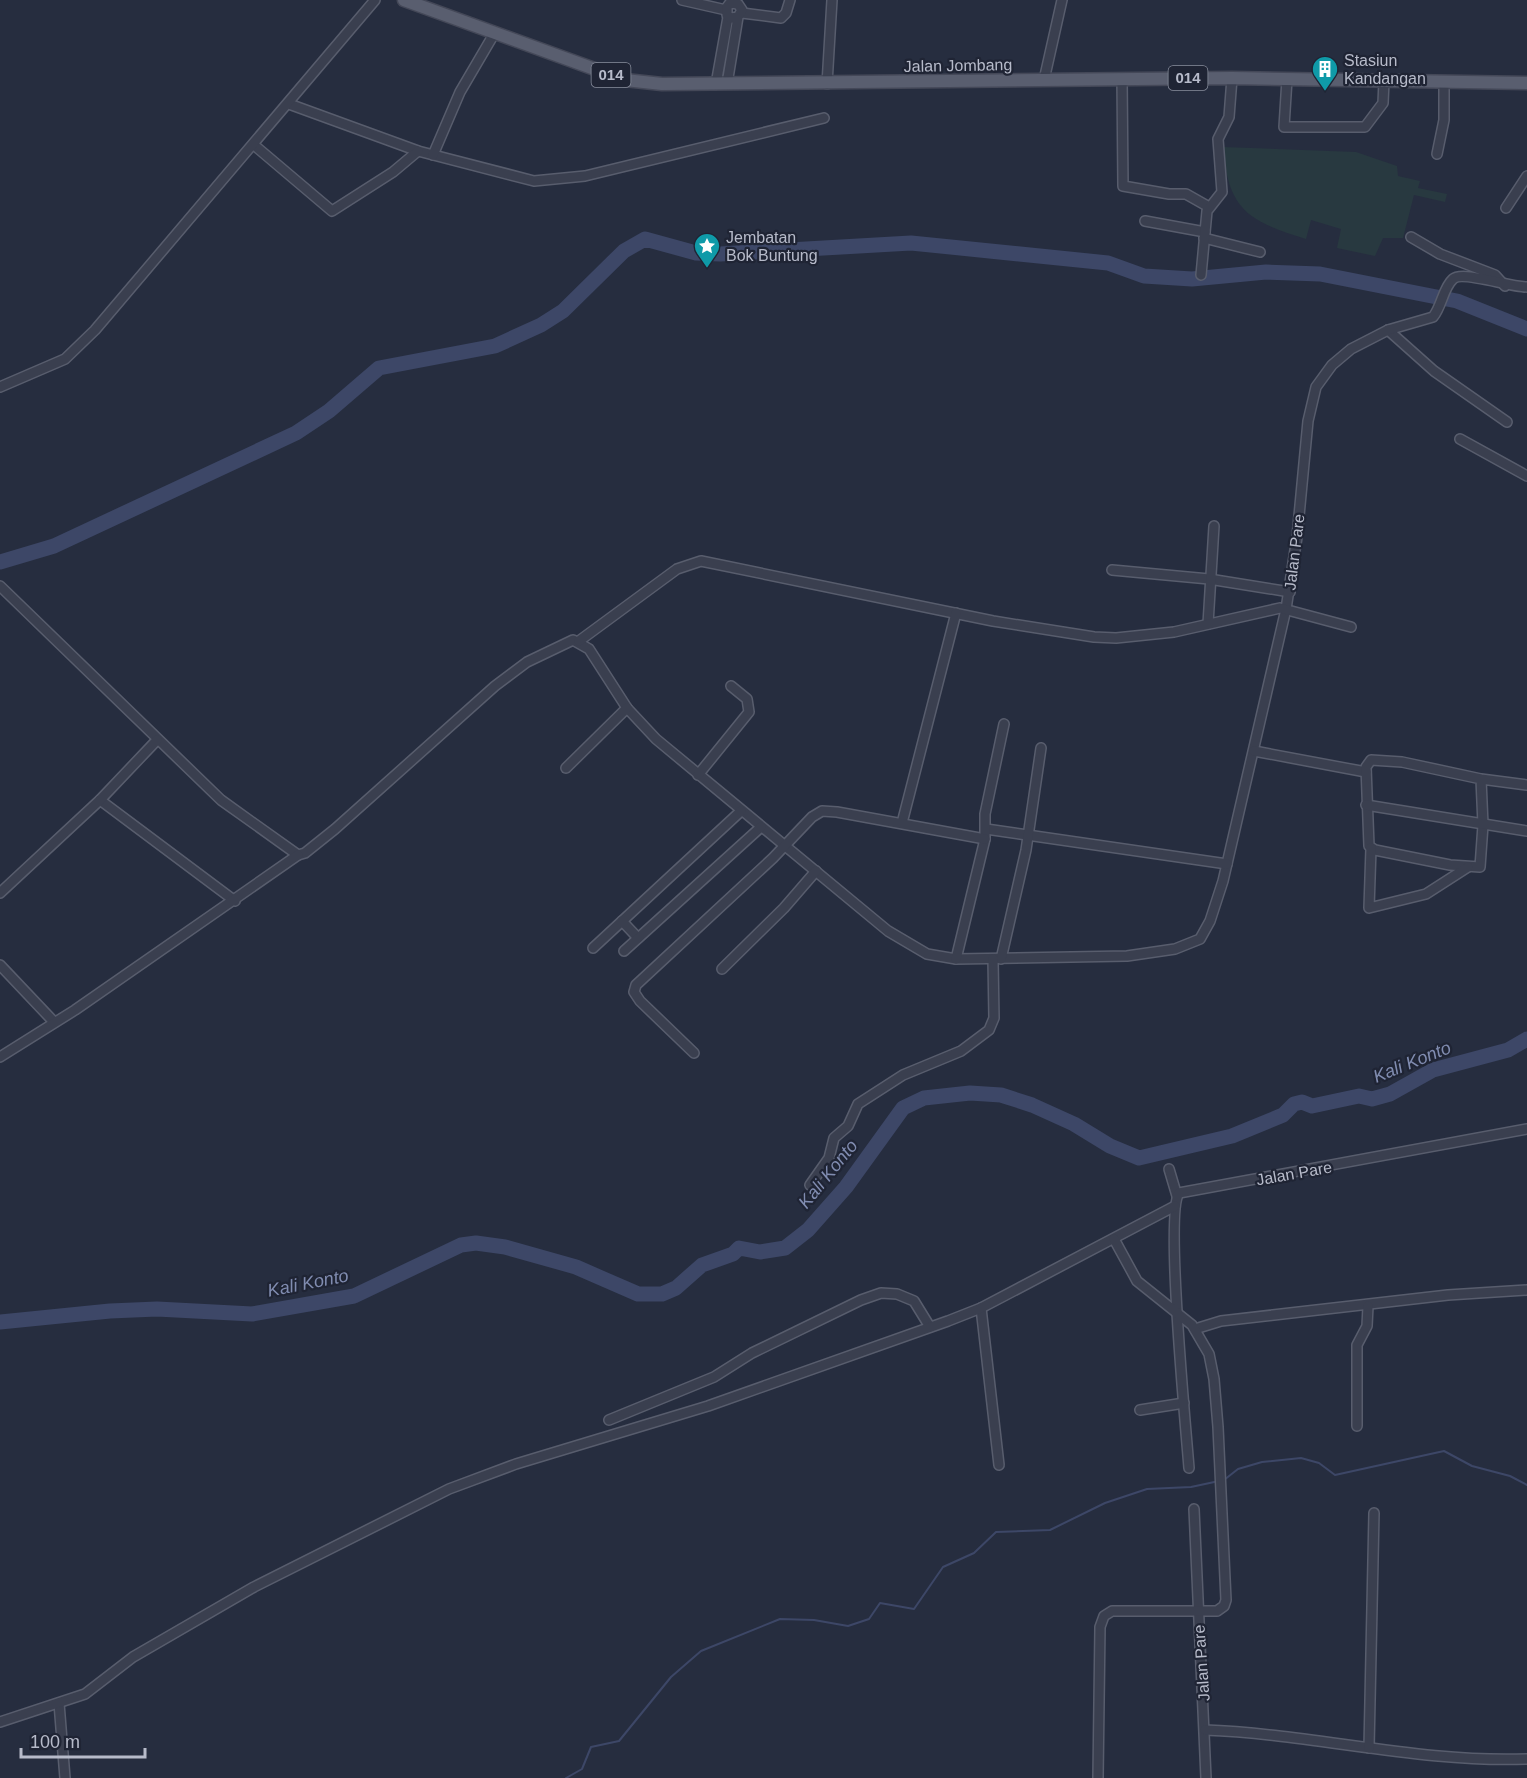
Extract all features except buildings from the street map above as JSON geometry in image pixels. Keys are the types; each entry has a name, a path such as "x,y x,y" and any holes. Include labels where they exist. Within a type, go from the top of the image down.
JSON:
{"main road":[{"name":"Jalan Jombang","path":"404,0 625,80 662,84 829,84 1122,78 1527,83"}],"street":[{"path":"0,387 58,362 95,330 290,104 375,0"},
{"path":"682,0 713,3 734,14 781,18 786,13 790,0"},
{"path":"829,84 832,0"},
{"path":"1044,80 1062,0"},
{"path":"722,84 734,14"},
{"path":"433,155 460,92 494,34"},
{"path":"1122,78 1123,186 1159,193 1186,194 1209,207"},
{"path":"1201,274 1209,207 1222,192 1218,139 1229,117 1232,78"},
{"path":"1287,79 1284,127 1365,127 1383,103 1384,81"},
{"path":"1437,154 1444,120 1444,82"},
{"path":"290,104 418,151 512,177 552,181 585,177 824,118"},
{"path":"254,145 332,211 393,172 418,151"},
{"path":"1506,208 1527,176"},
{"path":"1145,221 1205,235 1260,252"},
{"path":"1411,237 1440,254 1495,275 1505,286"},
{"name":"Jalan Pare","path":"579,641 593,654 627,708 656,739 698,776 908,945 927,954 956,959 997,959 1127,956 1190,945 1205,933 1227,864 1290,592 1308,421 1316,387 1332,365 1351,349 1388,330 1425,321 1436,313 1450,283 1456,276 1468,274 1505,286 1527,287"},
{"path":"1388,330 1434,371 1507,422"},
{"path":"1460,439 1527,476"},
{"path":"1208,624 1214,526"},
{"path":"0,1058 235,901 298,855 305,853 516,670 557,646 573,640 579,641 676,569 701,561 1061,633 1116,638 1174,632 1268,609 1286,609 1351,627"},
{"path":"1112,570 1209,579 1290,592"},
{"path":"0,586 221,800 298,855"},
{"path":"902,823 956,613"},
{"path":"698,776 749,712 747,699 731,686"},
{"path":"566,768 627,708"},
{"path":"956,959 985,839 985,814 1004,724"},
{"path":"0,893 100,800 157,740"},
{"path":"810,1185 829,1158 834,1138 843,1132 858,1104 903,1075 961,1051 989,1030 994,1018 997,959 1028,835 1041,748"},
{"path":"1254,751 1365,772"},
{"path":"1481,779 1484,825 1482,864 1479,867 1468,867 1371,848 1367,843 1365,772 1368,763 1377,758 1481,779 1527,785"},
{"path":"100,800 235,901"},
{"path":"1366,805 1527,831"},
{"path":"593,948 741,811"},
{"path":"694,1053 640,1001 634,992 636,985 785,845 804,824 822,811 985,839"},
{"path":"624,951 761,827"},
{"path":"986,829 1227,864"},
{"path":"1371,848 1369,908 1426,894 1468,867"},
{"path":"722,969 784,908 816,871"},
{"path":"622,921 638,938"},
{"path":"0,965 54,1022"},
{"name":"Jalan Pare","path":"0,1722 59,1703 93,1689 133,1658 254,1587 449,1489 516,1464 698,1409 981,1308 1114,1239 1192,1189 1315,1170 1527,1129"},
{"path":"1169,1169 1176,1201 1178,1312 1189,1468"},
{"name":"Jalan Pare","path":"1114,1239 1137,1281 1156,1299 1178,1312 1195,1329 1204,1343 1212,1367 1222,1500 1226,1603 1220,1610 1197,1611 1206,1778"},
{"path":"1195,1329 1221,1322 1448,1295 1527,1290"},
{"path":"609,1420 714,1377 752,1353 861,1300 881,1293 897,1294 914,1301 930,1327"},
{"path":"1357,1426 1357,1345 1367,1326 1368,1306"},
{"path":"981,1308 999,1465"},
{"path":"1140,1410 1184,1403"},
{"path":"1098,1778 1100,1627 1104,1616 1112,1611 1197,1611 1194,1509"},
{"path":"1369,1748 1374,1514"},
{"path":"59,1703 65,1778"},
{"path":"1205,1730 1267,1734 1456,1757 1527,1759"}],"shaded area":[{"path":"1223,147 1356,152 1397,166 1398,176 1420,181 1418,188 1447,194 1445,202 1414,195 1403,238 1383,238 1375,256 1337,248 1341,229 1311,220 1306,239 1286,233 1256,219 1236,199 1230,186"}],"waterway":[{"path":"0,562 54,546 296,433 329,411 379,368 495,346 541,325 563,311 624,251 645,239 696,253 720,254 911,243 1108,263 1144,276 1192,279 1266,272 1320,274 1457,301 1527,329"},
{"name":"Kali Konto","path":"0,1322 110,1311 157,1309 252,1314 354,1296 461,1245 476,1243 505,1247 576,1267 638,1294 662,1294 676,1288 702,1265 733,1254 739,1248 760,1252 785,1248 808,1230 846,1187 903,1108 924,1098 970,1093 1001,1095 1032,1105 1074,1124 1110,1146 1139,1158 1232,1136 1283,1115 1294,1104 1302,1102 1312,1106 1359,1096 1372,1099 1390,1094 1433,1070 1508,1050 1527,1039"},
{"path":"1224,1480 1238,1469 1262,1462 1301,1458 1319,1463 1335,1475 1444,1451 1472,1466 1510,1476 1527,1485"},
{"path":"566,1778 582,1769 591,1747 619,1741 671,1677 701,1651 780,1619 814,1620 848,1626 869,1619 880,1603 914,1609 943,1567 974,1553 996,1532 1050,1530 1105,1503 1147,1489 1191,1487 1219,1481"}],"place":[{"name":"Stasiun Kandangan","path":"1325,92"},
{"name":"Jembatan Bok Buntung","path":"707,269"}]}
